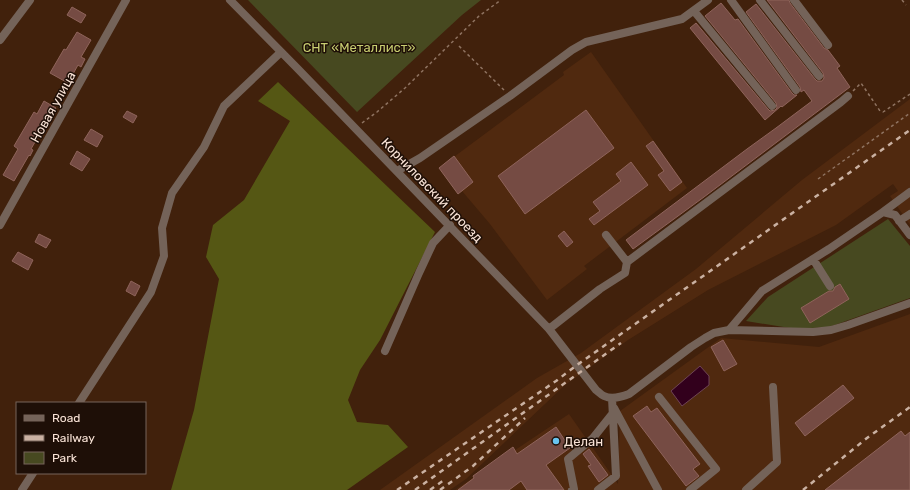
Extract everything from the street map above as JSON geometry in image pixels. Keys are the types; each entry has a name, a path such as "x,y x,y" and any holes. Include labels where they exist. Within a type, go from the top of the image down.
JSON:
{"street":[{"path":"0,40 30,0"},
{"name":"Новая улица","path":"0,225 126,0"},
{"name":"Корниловский проезд","path":"230,0 450,225 549,329 596,390 612,405"},
{"path":"397,171 420,158 510,96 572,50 586,42 682,19 708,0"},
{"path":"731,0 796,90"},
{"path":"760,0 819,76"},
{"path":"794,0 828,45"},
{"path":"694,11 772,106"},
{"path":"80,402 151,292 164,256 162,228 172,193 204,147 224,106 282,52"},
{"path":"549,329 600,289 625,273 627,262 848,96"},
{"path":"729,330 762,291 813,259 910,192"},
{"path":"883,212 895,215 910,235"},
{"path":"900,221 910,214"},
{"path":"385,351 419,272 433,244 450,225"},
{"path":"606,235 627,262"},
{"path":"813,259 830,286"},
{"path":"572,490 574,488 568,459 593,438 612,405 714,333 729,330 812,332 831,330 910,303"},
{"path":"746,490 778,462 773,387"},
{"path":"660,397 716,469 690,490"},
{"path":"598,490 616,476 612,405"},
{"path":"612,405 658,490"},
{"path":"22,490 32,474"}],"path":[{"path":"355,128 377,112 405,88 479,16 501,0"},
{"path":"902,0 906,6"},
{"path":"459,46 510,96"},
{"path":"848,96 861,83 880,111 883,112 910,94"},
{"path":"818,179 910,113"}],"shaded area":[{"path":"591,52 687,188 584,266 587,269 547,300 490,224 462,191 458,194 439,168 564,75 563,72"},
{"path":"278,82 435,232 380,340 360,370 348,400 357,422 388,425 408,447 347,490 171,490 194,410 219,279 206,257 213,225 244,200 290,121 258,101"},
{"path":"910,99 910,225 890,196 898,191 893,184 836,225 708,290 628,340 565,385 466,479 450,490 380,490 537,378 581,353 696,269 802,180"},
{"path":"910,314 910,490 455,490 569,414 618,484 620,411 721,338 819,347"},
{"path":"700,366 709,376 709,385 682,406 671,391"}],"green space":[{"name":"СНТ «Металлист»","path":"248,0 481,0 462,15 357,112"},
{"path":"888,219 910,246 910,298 829,327 796,329 746,321 768,297"}],"building":[{"path":"767,0 789,0 824,48 828,50 840,66 837,68 850,87 633,249 626,240 812,101 804,90 801,92 800,87 746,12 756,4 815,79 817,81 822,81 824,78 823,73"},
{"path":"721,3 735,20 738,19 792,93 797,95 765,120 690,28 696,23 768,109 770,111 775,110 777,108 776,103 705,16"},
{"path":"72,7 86,15 81,23 67,15"},
{"path":"77,32 91,40 81,57 85,59 81,67 78,65 68,83 50,73 64,49 66,50"},
{"path":"44,101 56,108 31,149 33,150 30,156 29,155 14,181 3,175 18,149 14,146 34,112 37,114"},
{"path":"586,110 614,148 525,214 498,176"},
{"path":"127,111 137,116 133,123 123,117"},
{"path":"91,129 103,136 97,147 84,140"},
{"path":"653,141 682,182 670,191 658,175 664,171 646,146"},
{"path":"77,151 90,159 82,171 70,164"},
{"path":"454,156 473,182 458,194 439,168"},
{"path":"631,162 648,185 594,225 589,219 600,211 593,202 621,181 616,174"},
{"path":"564,231 573,242 567,247 558,236"},
{"path":"39,234 51,240 46,248 35,242"},
{"path":"18,252 33,260 28,270 12,261"},
{"path":"131,281 140,286 135,296 126,291"},
{"path":"840,284 849,299 810,323 801,308 829,291 833,291 835,287"},
{"path":"723,340 737,364 724,371 711,347"},
{"path":"843,385 854,398 805,436 795,423"},
{"path":"647,406 651,412 657,408 700,464 693,469 699,476 686,486 633,416"},
{"path":"556,427 570,448 546,465 564,490 527,490 521,481 509,490 458,490 474,478 473,476 513,447 517,454"},
{"path":"901,431 905,436 910,432 910,490 825,490"},
{"path":"589,449 608,475 599,482 588,466 591,465 583,454"}],"railway":[{"path":"397,490 556,381 910,130"},
{"path":"415,490 621,343"},
{"path":"803,490 867,438 910,407"},
{"path":"440,490 473,466 525,418"},
{"path":"430,490 444,480"}],"place":[{"name":"Делан","path":"556,441"}]}
